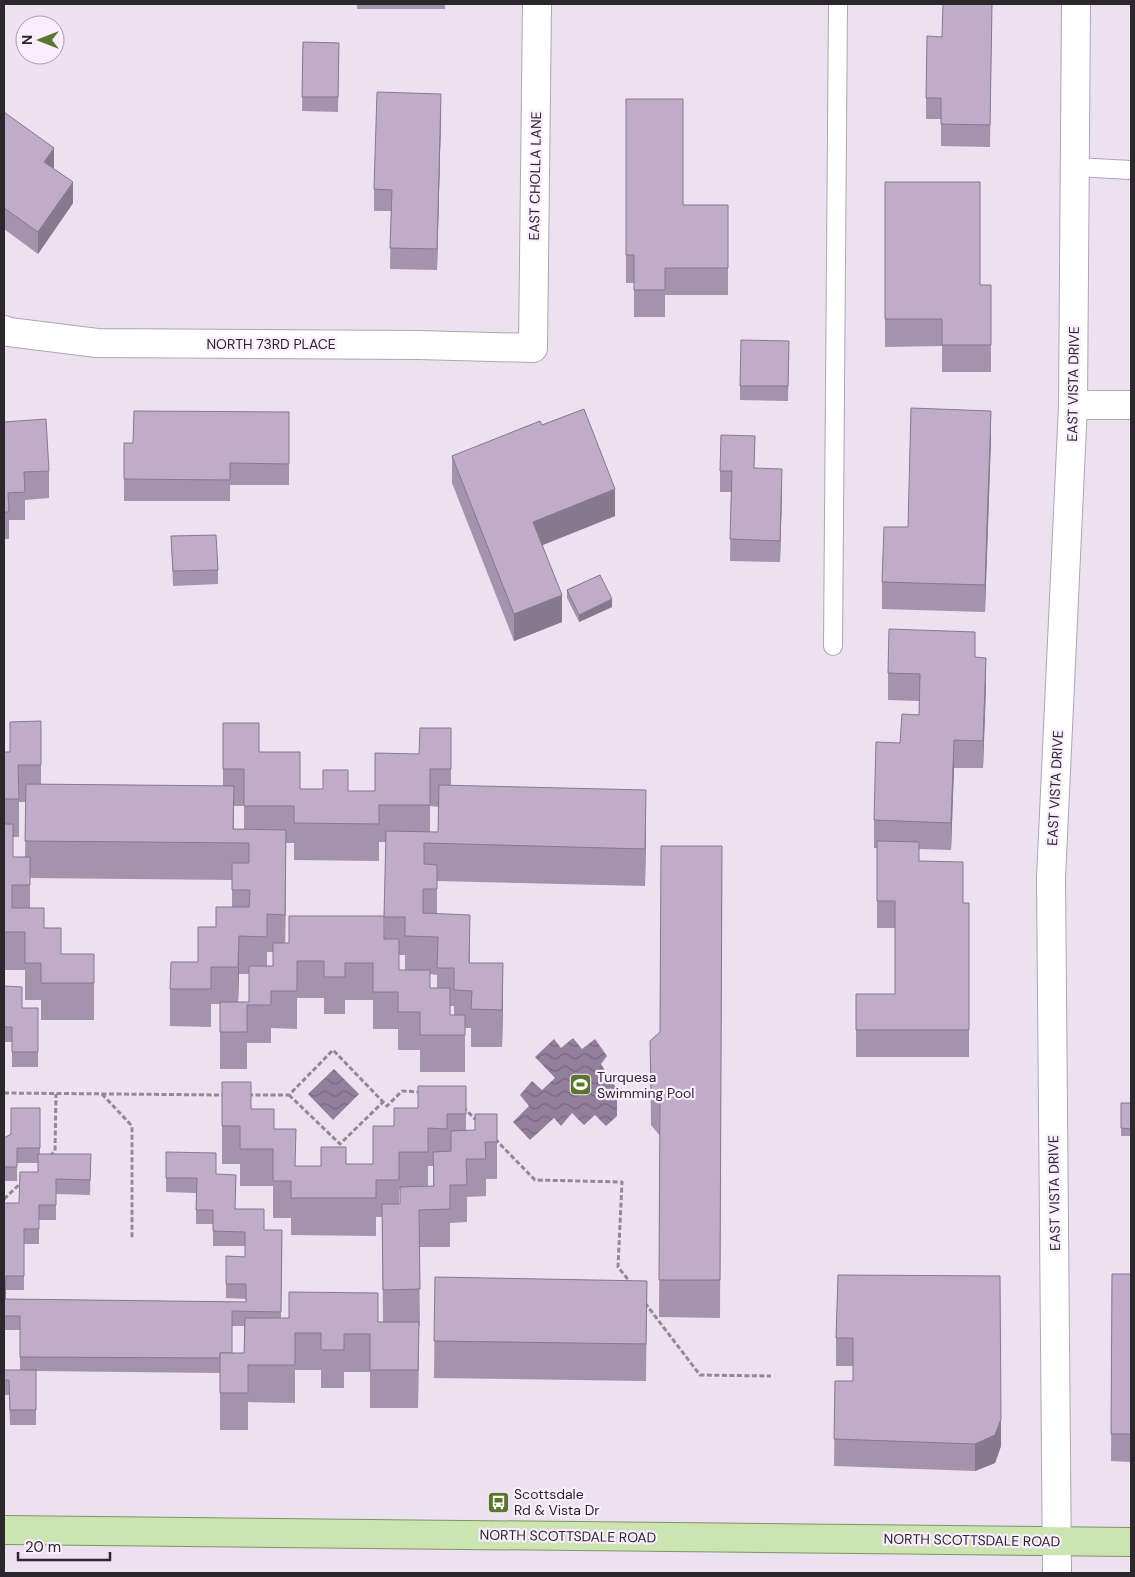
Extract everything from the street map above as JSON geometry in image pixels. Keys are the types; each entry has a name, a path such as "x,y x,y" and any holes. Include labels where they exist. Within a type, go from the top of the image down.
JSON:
{"main road":[{"name":"NORTH SCOTTSDALE ROAD","path":"4,1530 1131,1542"}],"street":[{"name":"EAST CHOLLA LANE","path":"533,348 537,4"},
{"name":"EAST VISTA DRIVE","path":"1057,1573 1051,878 1074,405 1076,4"},
{"name":"NORTH 73RD PLACE","path":"6,331 97,343 418,345 533,348"},
{"path":"1074,405 1131,405"}],"lane":[{"path":"833,646 838,4"},
{"path":"1075,167 1131,170"}],"path":[{"path":"289,1095 333,1050 387,1106 402,1092 430,1092"},
{"path":"4,1093 230,1095"},
{"path":"49,1157 55,1151 56,1094"},
{"path":"102,1094 132,1126 132,1239"},
{"path":"240,1095 289,1095 340,1144 383,1102"},
{"path":"462,1106 482,1126"},
{"path":"488,1133 535,1180 622,1182 618,1267 630,1283"},
{"path":"4,1199 23,1181"},
{"path":"642,1298 700,1375 771,1376"}],"water":[{"name":"Turquesa Swimming Pool","path":"573,1038 582,1049 595,1039 607,1056 601,1064 617,1089 617,1116 606,1126 595,1115 584,1125 572,1113 561,1126 554,1118 530,1140 513,1122 529,1106 520,1095 532,1081 542,1090 555,1078 535,1057 554,1039 561,1048"},
{"path":"334,1069 359,1094 333,1120 308,1094"}],"building":[{"path":"943,4 992,4 990,125 941,124 941,98 926,98 927,36 942,37"},
{"path":"303,42 339,43 338,97 302,97"},
{"path":"377,92 441,94 437,249 390,248 392,190 374,189"},
{"path":"626,99 683,99 683,205 728,205 728,268 665,268 665,290 634,290 634,255 626,255"},
{"path":"4,112 54,148 44,162 73,182 38,232 4,208"},
{"path":"885,182 980,182 980,285 991,285 991,345 942,345 942,319 885,319"},
{"path":"741,340 789,341 788,386 740,386"},
{"path":"911,408 991,411 985,585 882,582 884,527 908,527"},
{"path":"584,409 615,489 533,522 562,595 514,614 452,456 540,421 542,425"},
{"path":"134,411 289,412 289,464 230,463 230,480 124,479 124,443 133,443"},
{"path":"46,419 49,471 24,472 25,492 8,493 9,512 4,512 4,422"},
{"path":"721,435 755,436 754,468 782,469 780,541 730,539 732,471 720,471"},
{"path":"216,535 218,570 173,571 171,536"},
{"path":"600,575 612,599 579,615 567,590"},
{"path":"889,629 975,632 975,657 986,658 983,741 954,740 951,823 874,820 876,742 900,743 902,714 919,715 920,674 888,673"},
{"path":"41,721 41,765 18,765 19,799 4,799 4,752 10,752 10,722"},
{"path":"223,723 259,723 259,752 300,752 300,789 323,789 323,770 348,770 348,791 375,791 375,753 419,754 420,728 451,728 451,769 430,769 430,805 379,805 379,824 294,823 294,806 244,806 244,769 223,769"},
{"path":"26,784 234,786 233,829 286,830 285,915 267,914 267,937 239,936 238,967 211,967 211,989 170,989 171,962 198,962 198,927 216,927 216,907 249,907 250,890 232,890 232,863 249,863 249,843 25,841"},
{"path":"439,785 646,790 645,849 424,843 424,864 437,865 437,889 423,889 423,913 470,915 469,963 503,963 502,1010 471,1009 472,991 454,990 454,968 437,968 438,937 405,936 405,917 384,917 386,831 438,832"},
{"path":"4,824 13,824 13,857 30,857 30,885 12,885 12,908 44,908 44,928 61,928 61,954 94,954 94,983 41,983 41,963 25,963 25,932 4,932"},
{"path":"877,841 919,842 919,861 963,862 963,903 969,903 969,1030 856,1030 856,994 895,994 895,901 877,901"},
{"path":"661,846 722,846 720,1280 659,1280 660,1098 651,1088 650,1041 660,1032"},
{"path":"289,916 384,916 384,939 399,939 399,970 430,970 430,988 450,988 450,1015 465,1015 465,1035 420,1035 420,1012 398,1012 398,992 373,992 373,963 345,963 345,977 324,977 324,961 297,961 297,991 271,991 271,1005 247,1005 247,1032 220,1032 220,1002 249,1002 249,966 273,966 273,943 289,943"},
{"path":"4,986 22,987 22,1008 38,1008 38,1052 12,1052 12,1027 4,1027"},
{"path":"222,1082 251,1082 251,1109 274,1109 274,1129 296,1129 295,1166 321,1166 321,1147 346,1147 346,1164 373,1164 373,1126 394,1126 394,1108 418,1108 418,1086 466,1086 466,1114 447,1114 447,1129 428,1128 428,1152 399,1152 399,1180 376,1180 376,1198 291,1198 291,1181 273,1181 273,1149 240,1149 240,1126 222,1126"},
{"path":"1121,1103 1131,1103 1131,1129 1121,1128"},
{"path":"11,1108 40,1108 40,1148 17,1148 17,1167 4,1167 4,1138 11,1134"},
{"path":"475,1114 497,1114 497,1142 485,1142 486,1159 466,1159 467,1185 450,1185 450,1209 419,1210 420,1289 383,1290 382,1204 400,1204 400,1187 434,1186 433,1152 451,1151 451,1131 475,1130"},
{"path":"166,1152 216,1153 216,1174 236,1175 235,1209 264,1209 264,1230 282,1230 281,1312 232,1311 232,1353 220,1353 220,1358 20,1357 20,1316 4,1316 4,1203 19,1203 20,1172 38,1172 38,1154 91,1154 90,1180 56,1179 56,1205 39,1205 39,1229 24,1229 24,1276 6,1276 5,1299 246,1302 246,1284 226,1284 226,1256 245,1257 245,1232 213,1231 213,1210 196,1210 197,1178 166,1178"},
{"path":"1112,1274 1131,1274 1131,1434 1111,1434"},
{"path":"838,1275 1000,1276 1001,1419 995,1435 975,1444 834,1439 835,1381 853,1381 853,1338 836,1338"},
{"path":"435,1277 647,1281 646,1344 434,1341"},
{"path":"289,1292 378,1293 378,1322 419,1322 418,1370 370,1370 370,1334 344,1334 344,1350 321,1350 321,1333 295,1333 295,1365 248,1365 248,1393 220,1393 220,1353 244,1353 245,1318 289,1318"},
{"path":"4,1370 36,1370 36,1410 10,1410 9,1380 4,1380"}],"place":[{"name":"Turquesa Swimming Pool","path":"581,1085"},
{"name":"Scottsdale Rd & Vista Dr","path":"498,1502"}]}
